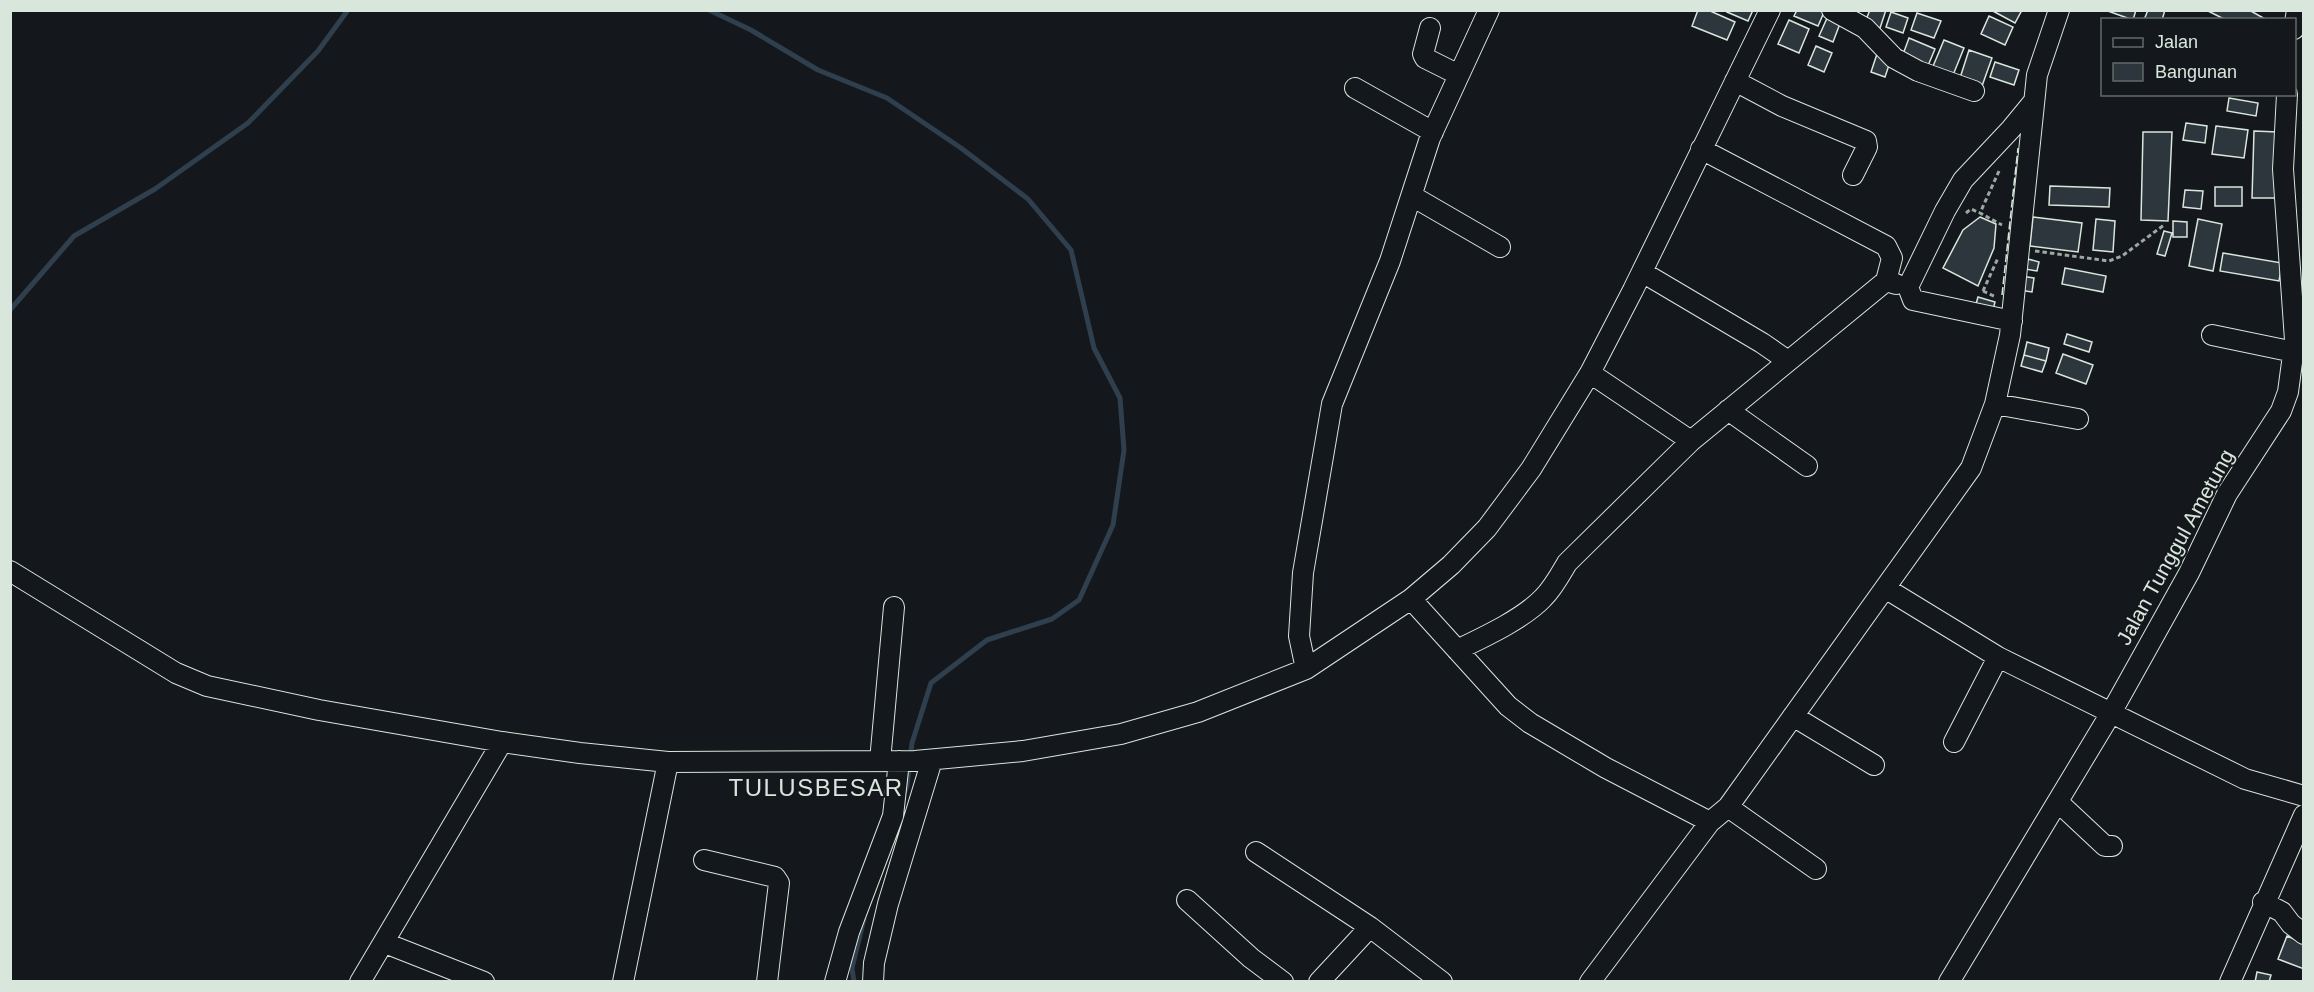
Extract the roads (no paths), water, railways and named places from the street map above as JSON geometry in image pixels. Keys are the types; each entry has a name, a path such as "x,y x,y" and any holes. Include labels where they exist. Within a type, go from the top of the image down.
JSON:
{"street":[{"path":"1306,669 1299,636 1303,573 1332,404 1390,261 1433,132 1489,10"},
{"path":"10,571 176,673 207,686 319,710 502,742 668,762 906,761 1023,751 1121,734 1198,712 1306,669 1411,599 1451,565 1487,528 1531,469 1590,374 1770,10"},
{"path":"1832,10 1865,28 1894,58 1918,71 1974,92"},
{"path":"1590,981 1710,822 1728,807 1971,468 1995,404 2012,321 2009,251 2037,75 2059,10"},
{"path":"1430,28 1423,54 1425,58 1459,75"},
{"path":"1735,81 1782,106 1866,141 1867,147 1853,175"},
{"path":"1355,88 1433,132"},
{"name":"Jalan Tunggul Ametung","path":"1949,981 2111,712 2188,573 2228,494 2281,411 2299,353 2283,169 2287,96"},
{"path":"2012,321 1913,300 1908,287 1945,211 1963,180 2034,101"},
{"path":"1457,650 1526,612 1542,600 1567,563 1691,441 1886,281 1892,258 1886,246 1701,149"},
{"path":"1412,196 1500,247"},
{"path":"1642,272 1762,343 1788,361"},
{"path":"1886,281 1908,287"},
{"path":"2212,335 2299,353"},
{"path":"1590,374 1691,441"},
{"path":"1995,404 2078,419"},
{"path":"1728,410 1785,452 1807,465"},
{"path":"1885,588 1998,657 2245,779 2304,796"},
{"path":"1411,599 1508,706 1530,723 1606,768 1710,822"},
{"path":"873,981 874,963 888,904 906,761 894,607"},
{"path":"1954,742 1998,657"},
{"path":"1793,716 1874,765"},
{"path":"360,981 502,742"},
{"path":"835,981 849,932 893,816 906,761"},
{"path":"623,981 668,762"},
{"path":"2058,802 2105,846 2112,846"},
{"path":"1728,807 1816,869"},
{"path":"2230,981 2263,902 2304,815"},
{"path":"1256,852 1370,927 1442,981"},
{"path":"704,860 775,877 779,883 767,981"},
{"path":"1187,900 1251,958 1283,981"},
{"path":"2263,902 2282,912 2291,924 2304,934"},
{"path":"1319,981 1370,927"},
{"path":"385,942 484,981"}],"waterway":[{"path":"10,310 74,236 155,189 248,123 318,51 348,10"},
{"path":"709,10 751,30 818,70 887,98 961,148 1028,199 1071,250 1094,348 1120,398 1124,450 1113,525 1079,600 1052,619 987,640 931,683 912,743 907,786 903,796"},
{"path":"854,982 852,968 864,919"}],"district":[{"name":"TULUSBESAR","path":"816,787"}]}
